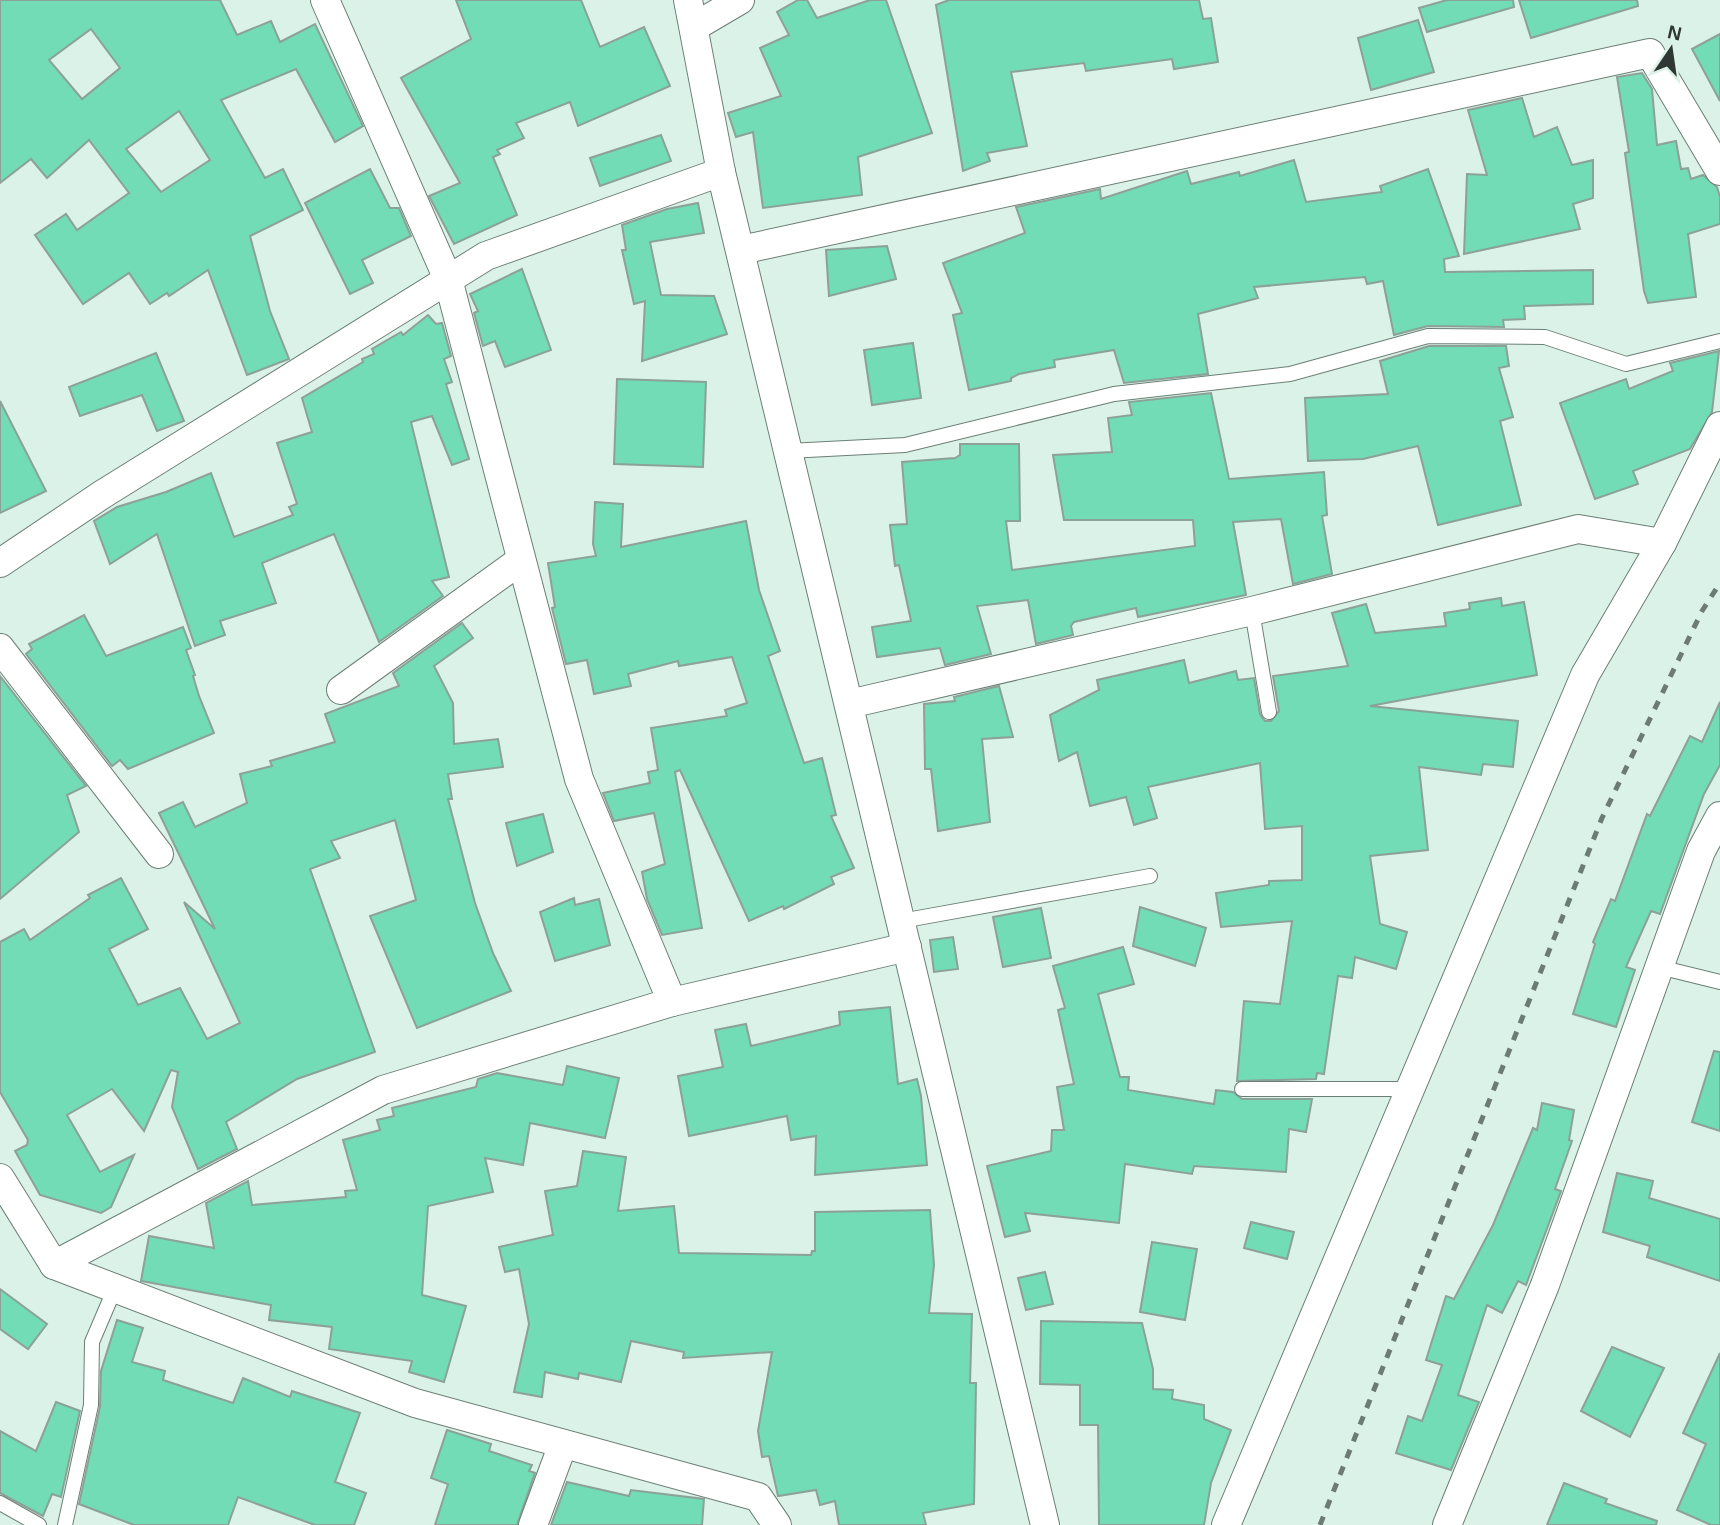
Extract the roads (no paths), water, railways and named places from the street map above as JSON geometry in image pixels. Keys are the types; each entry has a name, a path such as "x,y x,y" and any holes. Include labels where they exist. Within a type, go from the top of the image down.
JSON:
{"street":[{"path":"325,0 448,279 579,779 672,1002"},
{"path":"688,0 721,172 1045,1525"},
{"path":"694,27 740,0"},
{"path":"741,250 1650,53 1720,171"},
{"path":"0,563 103,494 486,256 721,172"},
{"path":"1226,1525 1585,675 1662,543 1720,426"},
{"path":"849,704 1252,611 1578,529 1662,543"},
{"path":"341,690 521,560"},
{"path":"0,648 159,854"},
{"path":"1447,1525 1545,1284 1701,851 1720,816"},
{"path":"54,1265 383,1090 904,934"},
{"path":"0,1178 54,1265 415,1403 758,1497 777,1525"},
{"path":"533,1525 563,1444"}],"lane":[{"path":"789,452 905,445 1114,394 1290,374 1428,336 1545,337 1626,363 1720,341"},
{"path":"1252,611 1269,712"},
{"path":"904,934 1150,876"},
{"path":"1659,967 1720,982"},
{"path":"1242,1089 1410,1089"},
{"path":"65,1525 91,1405 92,1342 115,1288"},
{"path":"0,1503 39,1525"}],"railway":[{"path":"1320,1525 1602,818 1702,611 1720,583"}]}
